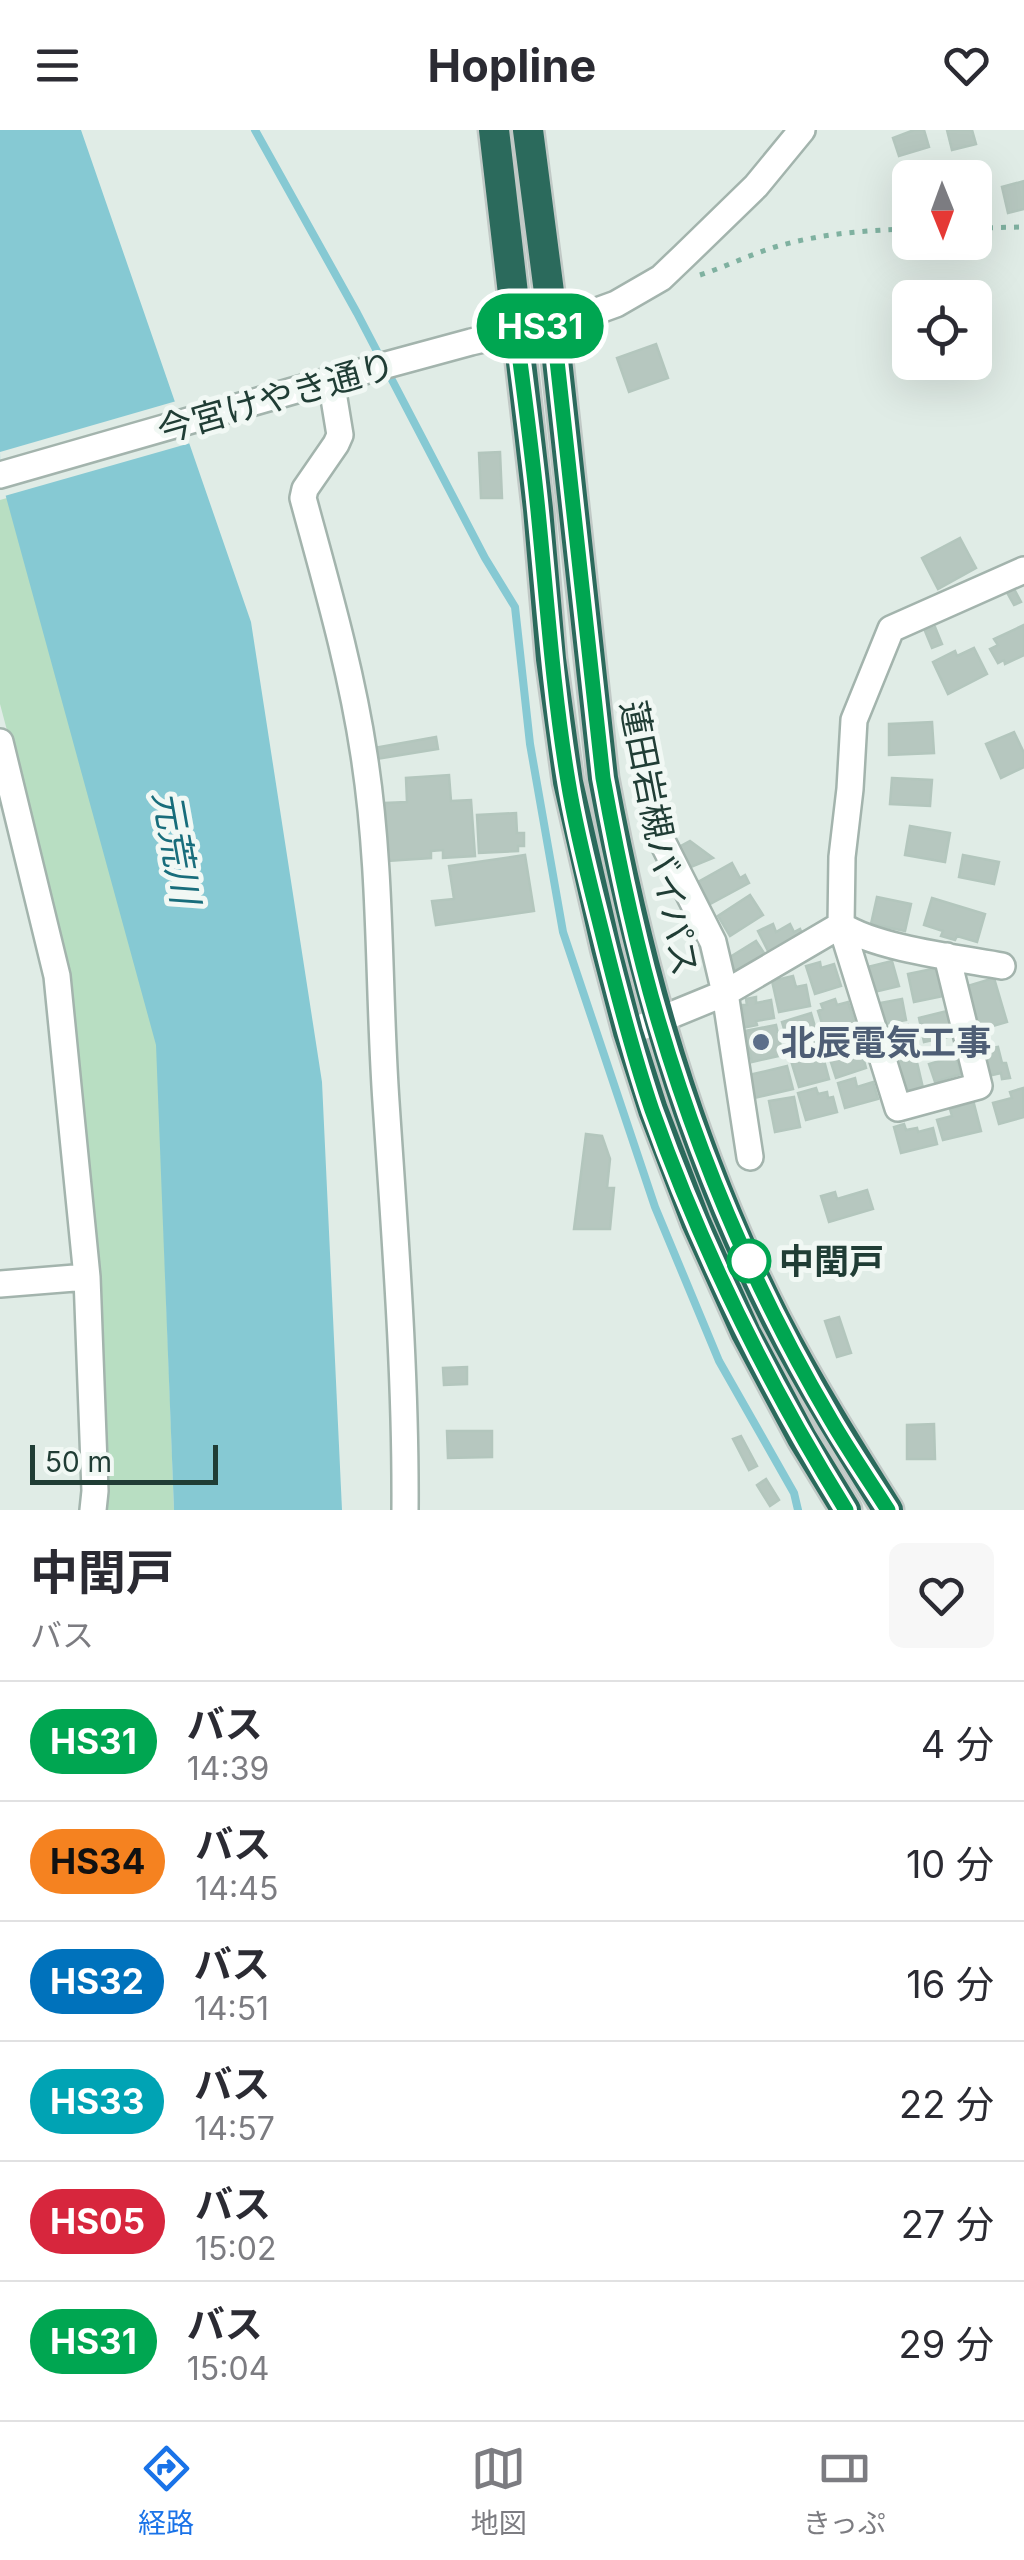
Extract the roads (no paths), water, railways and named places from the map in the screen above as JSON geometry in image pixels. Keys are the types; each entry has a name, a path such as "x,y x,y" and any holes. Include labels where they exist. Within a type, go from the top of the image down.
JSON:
{"highway":[{"name":"蓮田岩槻バイパス","path":"494,130 538,509 551,659 568,782 628,1032 652,1110 739,1317 802,1438 846,1510"},
{"name":"蓮田岩槻バイパス","path":"528,130 603,778 616,849 658,1020 725,1209 776,1319 831,1420 888,1510"}],"street":[{"name":"今宮けやき通り","path":"0,475 616,304 661,278 756,186 802,130"},
{"path":"323,383 340,435 303,498 352,680 374,835 405,1424 405,1510"},
{"path":"947,956 979,1086 898,1108 840,924 854,720 891,629 1024,570"},
{"path":"0,742 57,976 87,1277 93,1510"},
{"path":"659,835 712,942 725,993 750,1157"},
{"path":"628,1032 725,993 840,924"},
{"path":"840,924 856,935 1002,966"},
{"path":"0,1284 87,1277"}],"water":[{"name":"元荒川","path":"0,130 81,130 251,622 322,1082 342,1510 174,1510 156,1045 0,475"}],"waterway":[{"path":"255,130 515,607 530,744 563,932 655,1207 719,1361 794,1493 798,1510"}],"place":[{"name":"北辰電気工事","path":"761,1042"},
{"name":"中閏戸","path":"749,1261"}]}
